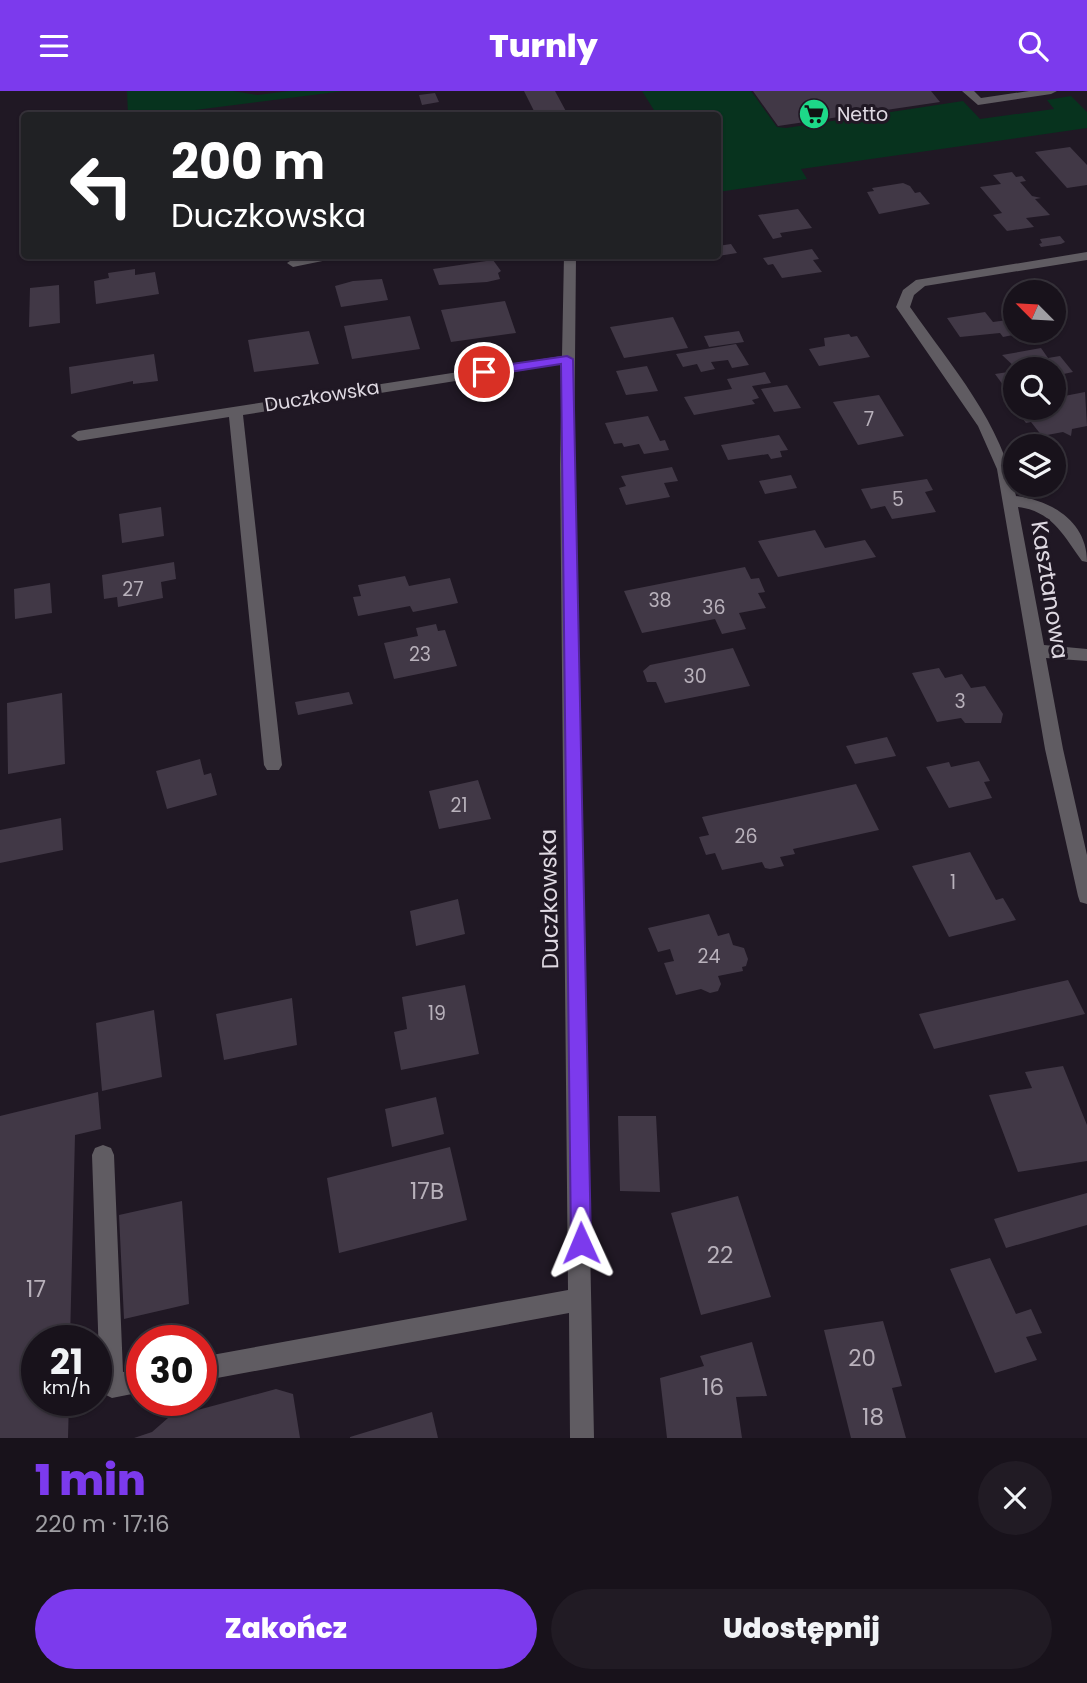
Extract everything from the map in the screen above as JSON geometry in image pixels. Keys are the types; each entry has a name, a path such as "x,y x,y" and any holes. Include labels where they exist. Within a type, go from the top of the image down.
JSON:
{"street":[{"path":"968,91 978,102 1051,91"},
{"name":"Kasztanowa","path":"1087,256 921,283 904,300 903,307 995,443 1012,501 1054,749 1087,896"},
{"path":"293,263 320,259"},
{"name":"Duczkowska","path":"570,259 567,359 582,1438"},
{"name":"Duczkowska","path":"78,436 235,409 567,359"},
{"path":"235,409 273,765"},
{"path":"1012,501 1038,503 1056,513 1087,557"},
{"path":"1036,651 1087,655"},
{"path":"103,1155 112,1385 126,1383"},
{"path":"217,1366 582,1299"}],"green space":[{"path":"127,91 233,91 257,95 289,91 344,91 180,112 128,112"},
{"path":"642,91 751,91 777,127 786,128 963,101 980,119 1054,109 1047,100 1071,96 1087,112 1087,128 801,169 807,179 721,192 721,112 655,112"}],"building":[{"path":"524,91 555,91 566,112 534,112"},
{"name":"Netto","path":"753,91 931,91 940,102 778,126"},
{"path":"435,93 439,102 422,105 419,95"},
{"path":"1070,147 1087,165 1087,185 1067,188 1035,152"},
{"path":"1012,172 1016,177 1022,176 1026,181 1020,182 1032,196 1041,198 1035,199 1050,215 1026,218 1034,227 1007,231 993,215 1002,213 980,187 1001,184 993,175"},
{"path":"903,183 910,186 915,193 920,192 930,204 879,214 867,192 874,191 872,188"},
{"path":"798,209 812,228 780,233 782,237 773,239 758,215"},
{"path":"1060,236 1065,242 1061,244 1041,247 1039,244 1042,243 1040,239"},
{"path":"731,244 737,253 721,256 721,246"},
{"path":"812,249 819,259 813,260 822,272 782,278 773,264 768,265 763,258"},
{"path":"493,260 501,271 498,273 500,279 487,282 439,285 433,269"},
{"path":"135,269 135,275 155,272 159,294 96,304 94,281 109,278 108,273"},
{"path":"382,279 388,300 341,307 335,286 353,281"},
{"path":"59,285 60,323 29,327 30,288"},
{"path":"505,301 516,333 451,342 441,310"},
{"path":"985,312 993,322 1003,321 1003,337 1000,333 960,337 947,318"},
{"path":"410,316 420,349 352,359 344,326"},
{"path":"673,317 688,348 624,358 610,327"},
{"path":"309,331 319,364 254,372 248,340"},
{"path":"739,331 744,342 709,347 704,336"},
{"path":"849,334 851,337 857,336 870,357 819,366 809,349 825,346 824,338"},
{"path":"736,344 749,365 732,368 728,360 711,362 715,369 701,372 697,364 683,367 676,354"},
{"path":"1041,348 1047,357 1004,357 1002,355"},
{"path":"154,354 158,381 133,384 133,381 71,394 69,367"},
{"path":"1066,363 1073,372 1066,373"},
{"path":"647,366 658,391 626,395 616,371"},
{"path":"765,372 771,383 752,386 759,398 752,400 755,404 694,415 684,397 732,389 727,379"},
{"path":"1003,373 1003,385 995,374"},
{"path":"787,385 801,408 774,412 761,389"},
{"path":"1085,392 1087,426 1072,429 1071,436 1063,432 1040,434 1031,422 1026,423 1024,420 1066,420 1066,396"},
{"path":"879,395 904,436 858,445 833,402"},
{"path":"648,416 660,441 665,440 669,450 644,454 639,444 624,447 622,443 614,444 605,423"},
{"path":"779,435 788,450 780,451 782,457 771,459 768,454 728,460 721,445"},
{"path":"672,467 678,481 664,483 670,497 626,505 619,488 626,486 621,476"},
{"path":"791,475 797,488 765,494 759,481"},
{"path":"927,479 933,490 925,492 936,512 892,519 885,506 871,509 861,489"},
{"path":"161,507 164,536 122,543 119,514"},
{"path":"815,530 825,548 865,540 876,557 778,577 758,541"},
{"path":"174,562 176,579 161,582 163,598 118,607 117,597 104,599 102,575"},
{"path":"745,567 751,579 759,578 765,592 758,593 766,608 739,613 746,629 722,634 715,619 642,633 624,591"},
{"path":"405,576 409,586 450,578 458,603 413,612 410,606 358,616 353,597 361,596 358,585"},
{"path":"50,583 52,613 15,619 14,589"},
{"path":"436,624 438,631 445,630 457,666 394,679 384,643 418,636 416,628"},
{"path":"733,648 750,686 665,703 656,682 647,682 643,671 650,665"},
{"path":"939,668 945,678 962,674 971,688 985,686 1003,714 1001,723 965,723 961,718 937,722 912,673"},
{"path":"349,692 353,704 298,715 295,702"},
{"path":"62,693 65,764 8,774 7,703"},
{"path":"887,737 896,756 855,764 846,746"},
{"path":"200,759 204,775 211,773 217,795 167,809 156,771"},
{"path":"979,761 990,781 984,782 992,798 949,808 926,767 949,762 951,767"},
{"path":"478,780 491,819 439,829 429,791"},
{"path":"856,784 879,830 793,849 795,854 780,857 784,866 770,869 765,868 762,862 722,870 715,853 706,855 699,837 709,835 702,817"},
{"path":"61,818 63,850 0,863 0,830"},
{"path":"970,852 996,900 1003,898 1016,920 949,937 912,866"},
{"path":"458,899 465,934 416,946 410,911"},
{"path":"709,914 718,936 729,933 733,945 744,948 748,959 746,966 742,967 743,971 718,976 721,984 718,991 710,993 701,989 676,995 664,963 674,961 670,949 658,952 648,928"},
{"path":"1068,980 1085,1014 934,1049 919,1014"},
{"path":"465,985 479,1054 401,1070 394,1032 407,1029 402,997"},
{"path":"292,998 297,1045 224,1060 216,1014"},
{"path":"154,1010 162,1077 102,1091 96,1023"},
{"path":"1063,1066 1087,1125 1087,1161 1018,1172 989,1095 1032,1088 1025,1072"},
{"path":"98,1092 101,1129 75,1135 70,1325 21,1325 21,1416 69,1416 68,1438 0,1438 0,1116"},
{"path":"436,1097 444,1134 392,1147 385,1109"},
{"path":"618,1116 656,1116 660,1192 620,1191"},
{"path":"450,1147 467,1220 339,1253 327,1178"},
{"path":"1087,1193 1087,1225 1006,1248 994,1219"},
{"path":"738,1196 771,1297 701,1315 671,1213"},
{"path":"182,1201 189,1304 124,1319 119,1215"},
{"path":"990,1258 1016,1314 1031,1309 1042,1333 1026,1337 1037,1360 995,1373 950,1269"},
{"path":"883,1321 902,1386 892,1388 906,1438 851,1438 824,1330"},
{"path":"752,1342 767,1396 736,1397 742,1438 667,1438 660,1378 704,1366 700,1356"},
{"path":"276,1389 293,1394 300,1438 134,1438 152,1432 168,1418 175,1416 217,1416 217,1405"},
{"path":"432,1412 438,1438 350,1438 350,1437"}],"place":[{"name":"Netto","path":"814,114"}],"route":[{"path":"484,372 567,359 570,713 581,1243"}]}
